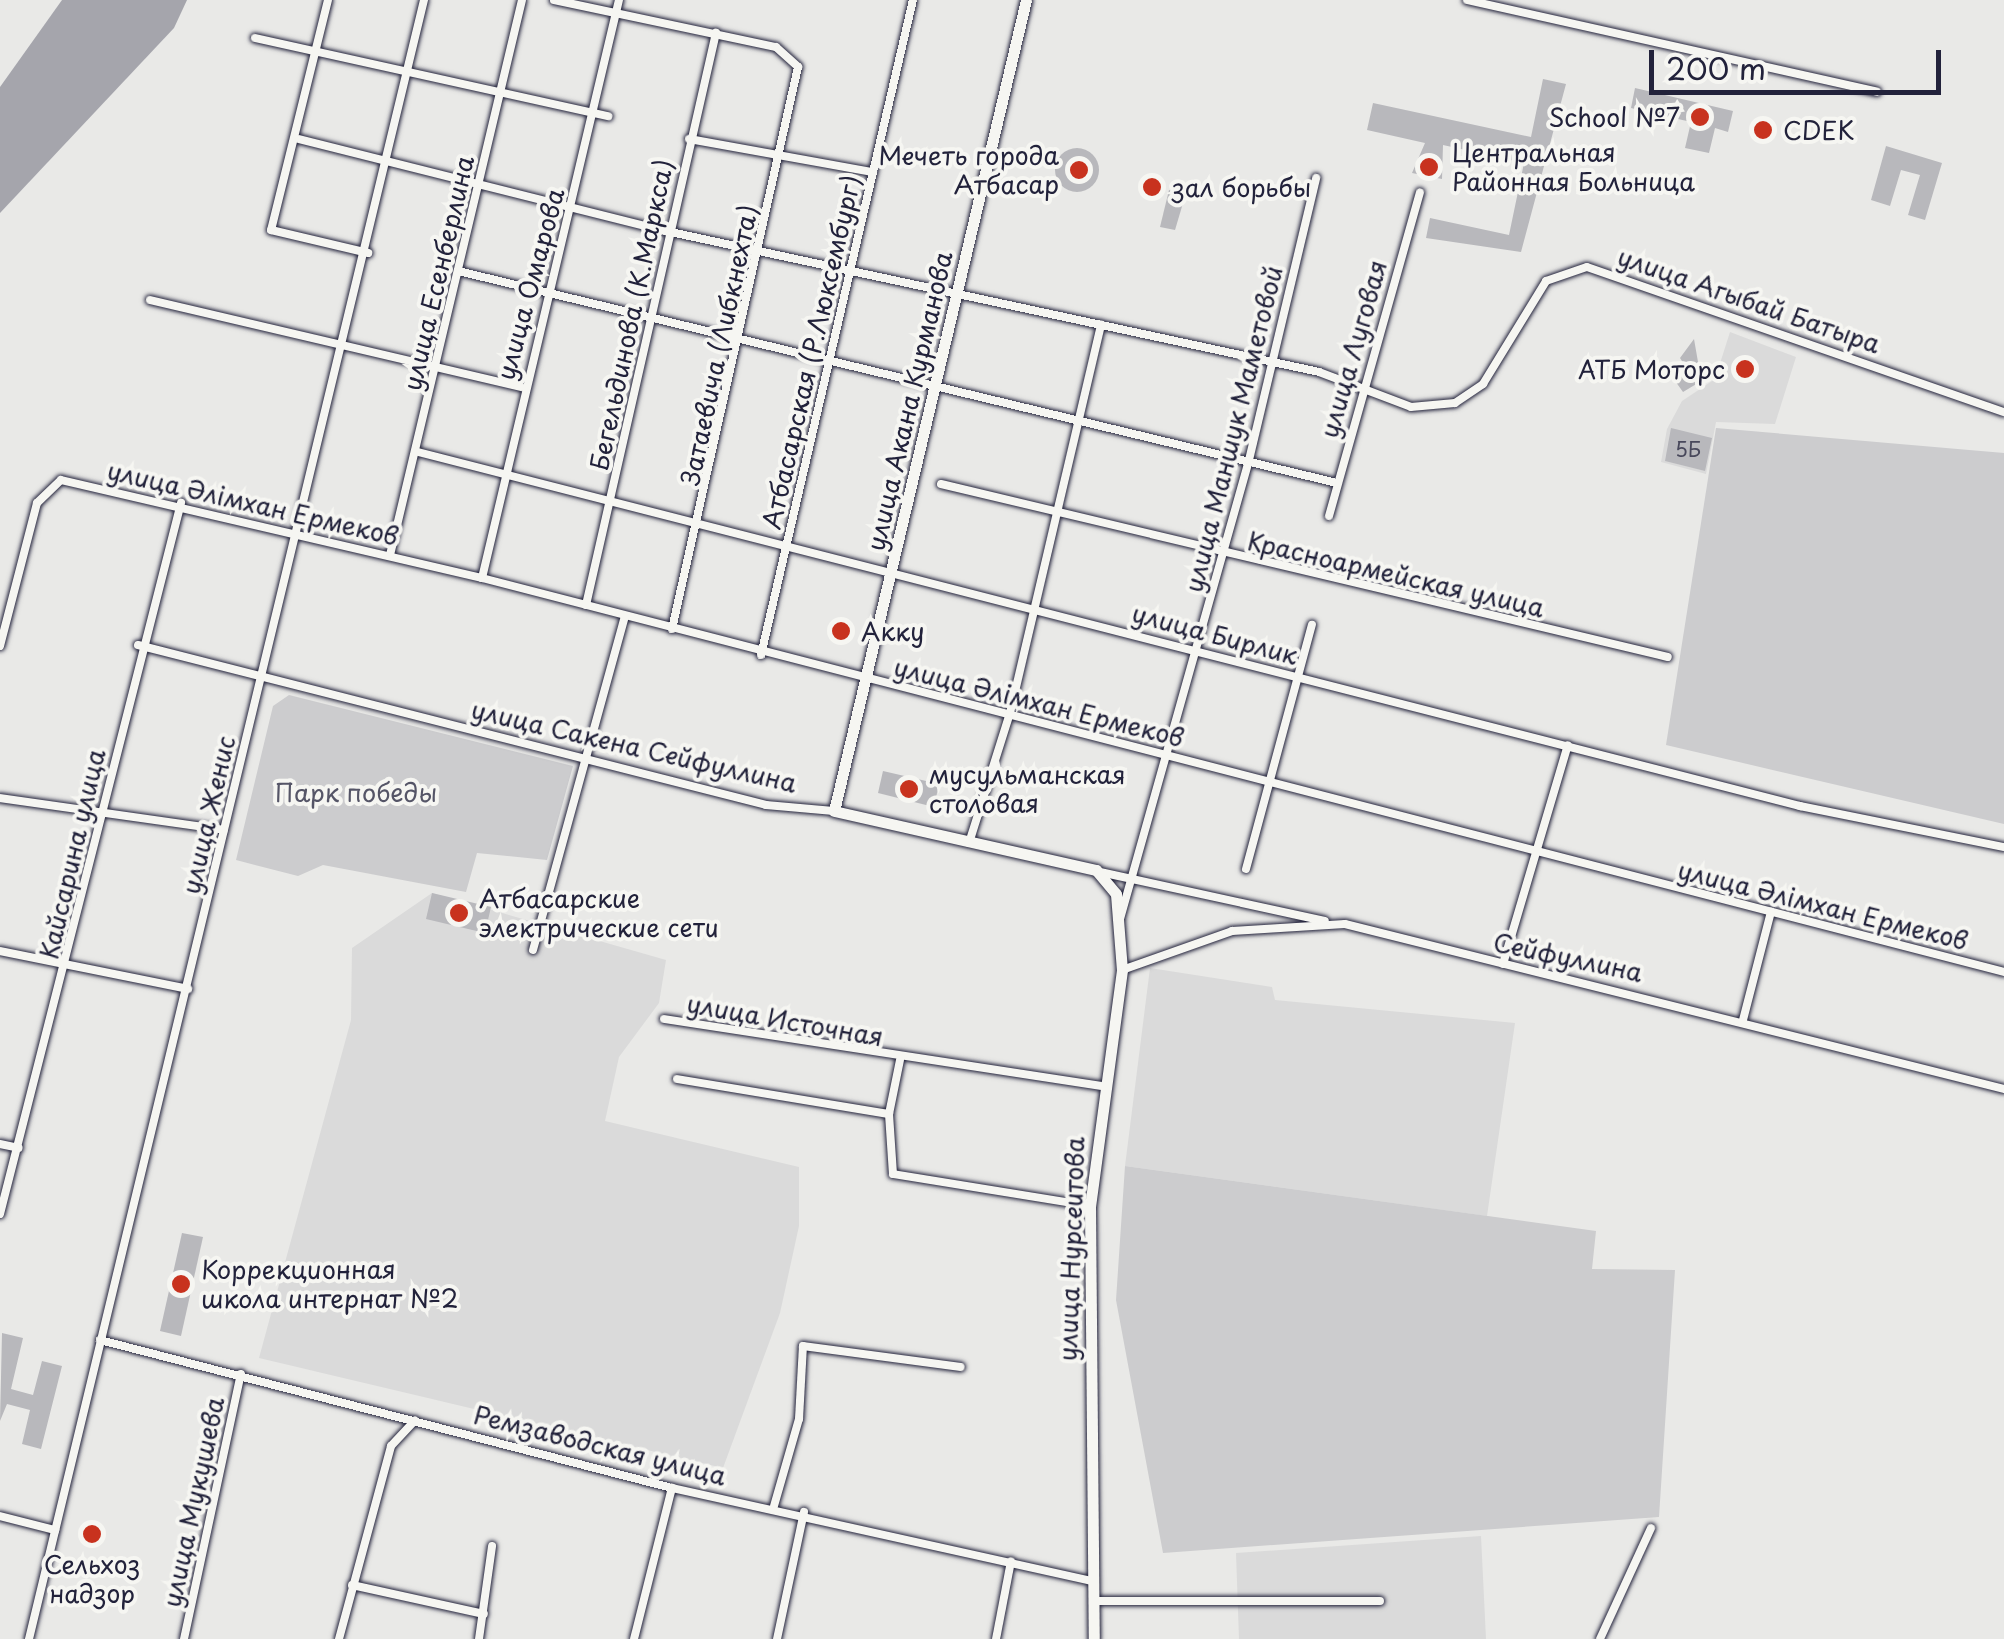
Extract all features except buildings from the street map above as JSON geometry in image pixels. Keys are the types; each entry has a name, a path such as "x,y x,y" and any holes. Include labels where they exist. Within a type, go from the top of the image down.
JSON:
{"main road":[{"name":"улица Акана Курманова","path":"834,811 1026,0"},
{"name":"улица Сакена Сейфуллина","path":"834,811 1096,870"},
{"name":"улица Нурсеитова","path":"1094,1639 1090,1206 1102,1086 1122,970 1116,894 1096,870"}],"street":[{"path":"328,0 299,139 271,230 368,254"},
{"name":"улица Женис","path":"29,1639 224,830 302,533 386,164 412,67 424,0"},
{"name":"улица Есенберлина","path":"390,555 418,452 522,0"},
{"path":"554,0 618,5 716,33"},
{"name":"Атбасарская (Р.Люксембург)","path":"761,655 913,0"},
{"path":"1466,0 1878,92"},
{"name":"улица Омарова","path":"482,578 522,386 552,294 618,5"},
{"name":"Затаевича (Либкнехта)","path":"672,629 700,527 798,67 776,46 716,33"},
{"name":"Бегельдинова (К.Маркса)","path":"586,605 611,504 666,231 716,33"},
{"path":"256,38 412,67 608,116"},
{"path":"690,138 873,172"},
{"name":"улица Агыбай Батыра","path":"299,139 386,164 480,180 666,231 1271,361 1412,407 1455,404 1483,384 1546,281 1588,267 2004,412"},
{"name":"улица Маншук Маметовой","path":"1120,919 1136,884 1249,460 1316,178"},
{"name":"улица Луговая","path":"1328,516 1360,388 1420,193"},
{"path":"458,271 738,346 1077,425 1249,460 1337,484"},
{"path":"150,300 522,386"},
{"path":"969,843 1010,713 1101,325"},
{"name":"улица Бирлик","path":"418,452 505,480 786,549 892,570 1568,746 2004,847"},
{"name":"улица Әлімхан Ермеков","path":"0,646 38,503 62,480 181,503 482,578 761,655 1010,713 2004,972"},
{"name":"Красноармейская улица","path":"941,484 1056,517 1668,658"},
{"name":"Кайсарина улица","path":"0,1214 104,814 138,645 181,503"},
{"path":"532,950 582,759 625,616"},
{"path":"1246,868 1295,676 1312,625"},
{"name":"улица Сакена Сейфуллина","path":"138,645 766,805 834,811"},
{"path":"1502,964 1568,746"},
{"path":"0,798 224,830"},
{"name":"улица Сакена Сейфуллина","path":"1096,870 1136,884 1344,924"},
{"path":"1743,1020 1771,912"},
{"name":"Сейфуллина","path":"1122,970 1232,930 1344,924 1743,1020 2004,1089"},
{"path":"0,950 64,970 188,988"},
{"name":"улица Источная","path":"664,1019 900,1060 1102,1086"},
{"name":"улица Источная","path":"900,1060 889,1114 893,1174 1090,1206"},
{"path":"677,1079 889,1114"},
{"path":"0,1144 19,1148"},
{"name":"Ремзаводская улица","path":"100,1340 672,1488 804,1512 1092,1581"},
{"path":"774,1506 799,1418 803,1346 961,1368"},
{"name":"улица Мукушева","path":"184,1639 241,1374"},
{"path":"339,1639 390,1446 415,1420"},
{"path":"634,1639 672,1488"},
{"path":"776,1639 804,1512"},
{"path":"0,1516 55,1530"},
{"path":"1600,1639 1651,1528"},
{"path":"479,1639 492,1546"},
{"path":"996,1639 1011,1560"},
{"path":"352,1585 484,1614"},
{"path":"1093,1601 1380,1601"}],"shaded area":[{"path":"62,0 187,0 174,28 0,213 0,87"},
{"path":"1730,332 1796,357 1775,424 1716,422 1706,474 1661,462 1667,429 1682,401 1715,379"},
{"path":"432,893 666,960 659,1003 619,1057 605,1121 799,1167 799,1226 780,1313 723,1468 259,1358 351,1020 352,948"},
{"path":"1150,968 1272,987 1275,1000 1515,1023 1487,1216 1125,1166"},
{"path":"1481,1536 1486,1639 1239,1639 1236,1553"}],"green space":[{"path":"1716,428 2004,453 2004,824 1666,745"},
{"name":"Парк победы","path":"289,695 573,766 547,860 477,853 466,892 323,865 298,876 236,860 273,706"},
{"path":"1125,1166 1596,1231 1592,1269 1675,1270 1659,1517 1163,1553 1116,1300"}],"place":[{"name":"School №7","path":"1700,117"},
{"name":"CDEK","path":"1763,130"},
{"name":"Центральная Районная Больница","path":"1429,167"},
{"name":"Мечеть города Атбасар","path":"1079,170"},
{"name":"зал борьбы","path":"1152,187"},
{"name":"АТБ Моторс","path":"1745,369"},
{"name":"Акку","path":"841,631"},
{"name":"мусульманская столовая","path":"909,789"},
{"name":"Атбасарские электрические сети","path":"459,913"},
{"name":"Коррекционная школа интернат №2","path":"181,1284"},
{"name":"Сельхоз надзор","path":"92,1534"}]}
